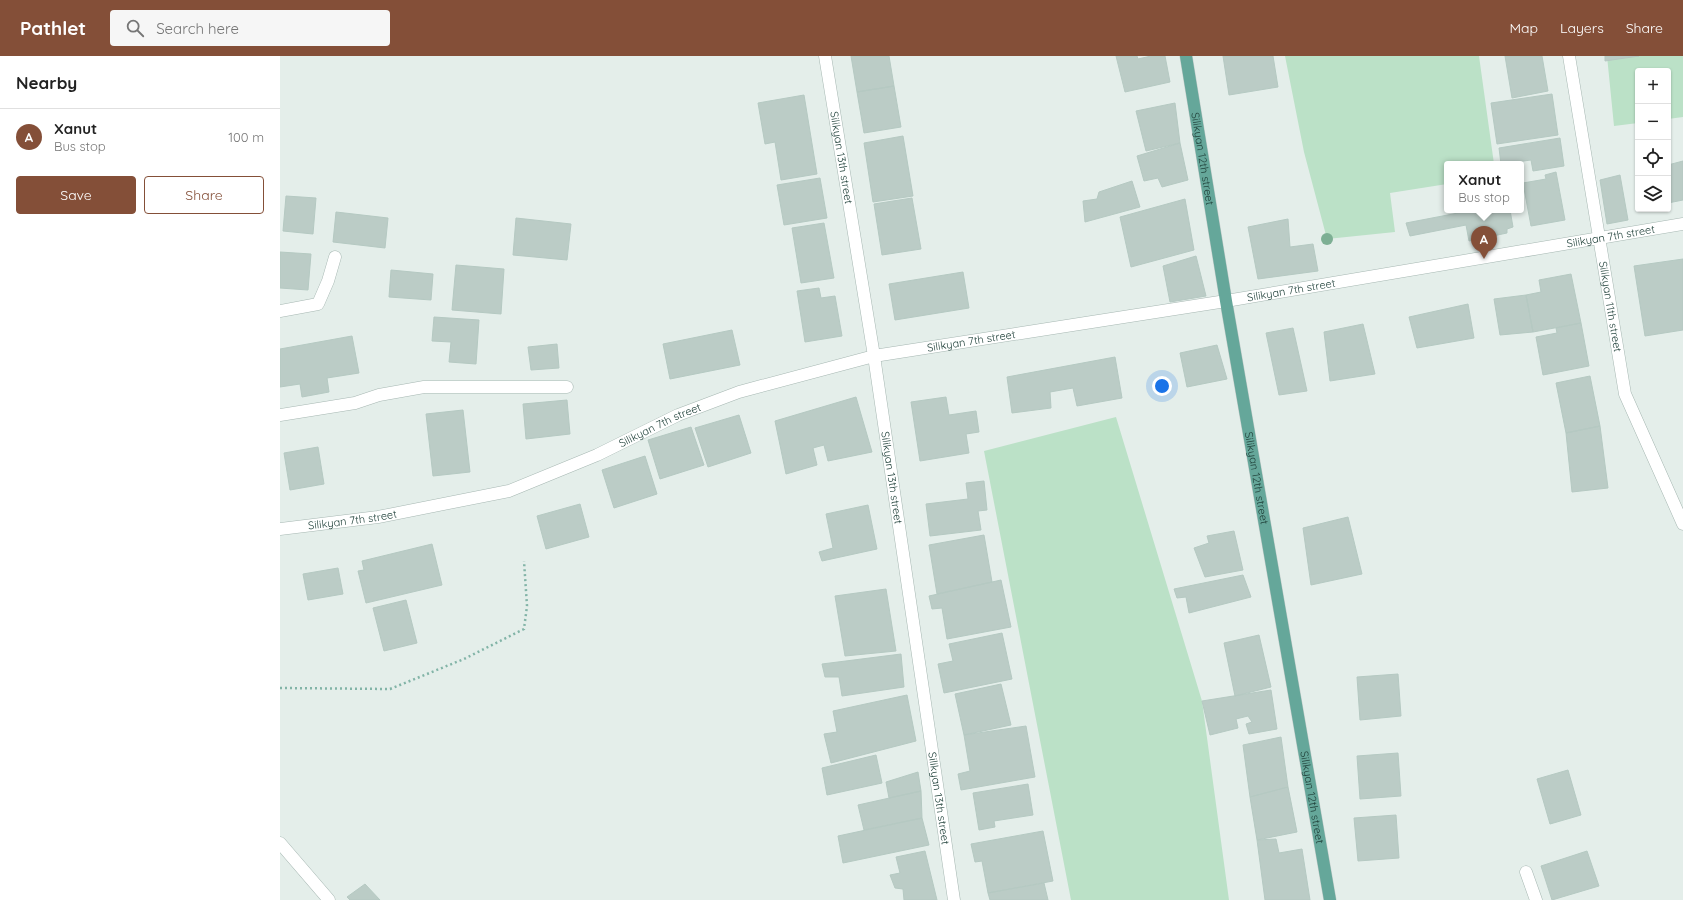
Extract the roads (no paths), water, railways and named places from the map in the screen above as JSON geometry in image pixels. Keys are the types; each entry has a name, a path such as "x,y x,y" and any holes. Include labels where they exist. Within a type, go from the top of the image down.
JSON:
{"main road":[{"name":"Silikyan 12th street","path":"1186,56 1226,301 1330,900"}],"street":[{"name":"Silikyan 13th street","path":"826,56 874,356 954,900"},
{"name":"Silikyan 11th street","path":"1569,56 1625,394 1683,524"},
{"name":"Silikyan 7th street","path":"280,529 378,517 509,491 597,455 678,415 739,392 874,356 1226,301 1683,224"},
{"path":"280,310 318,304 328,281 335,257"},
{"path":"280,415 355,403 379,395 424,387 567,387"},
{"path":"280,844 329,900"},
{"path":"1526,872 1536,900"}],"place":[{"name":"Xanut","path":"1484,259"}]}
